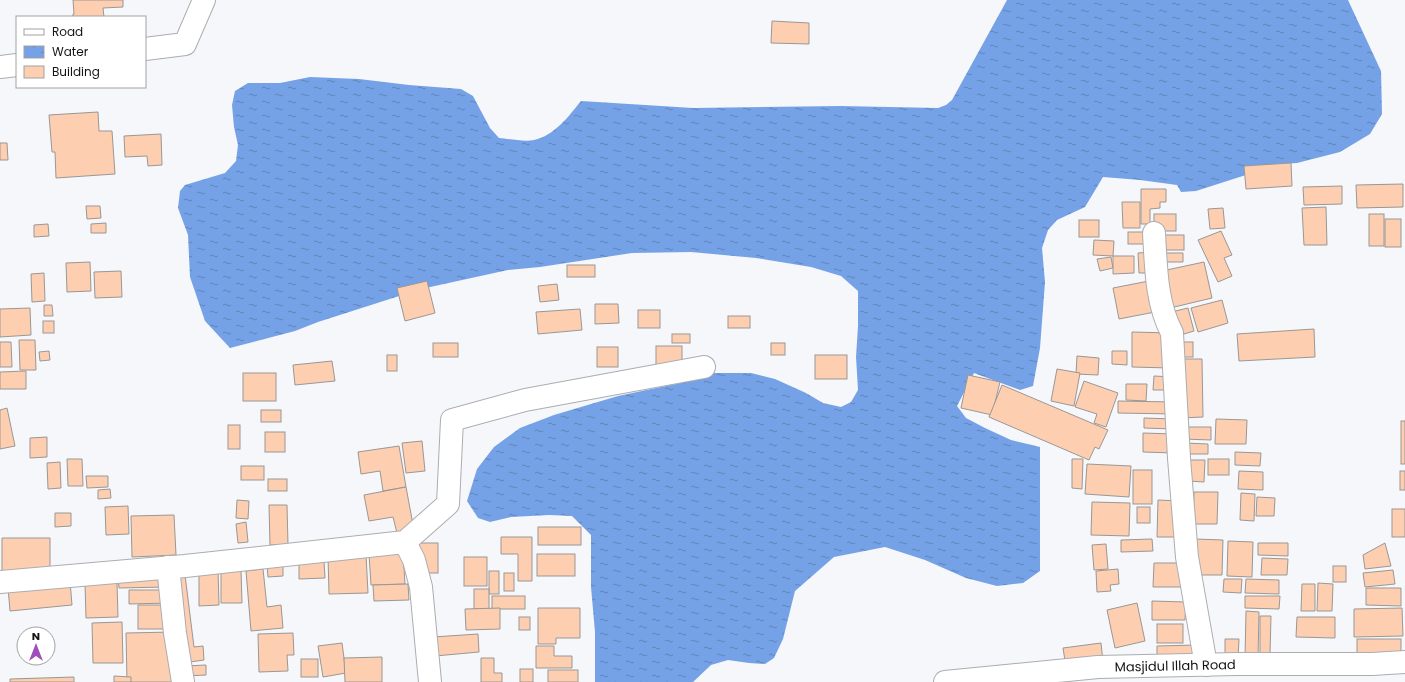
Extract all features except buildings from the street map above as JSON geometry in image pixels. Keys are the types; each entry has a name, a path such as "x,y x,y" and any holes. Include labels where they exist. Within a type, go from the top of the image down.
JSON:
{"street":[{"path":"146,49 185,44 204,0"},
{"path":"0,67 16,65"},
{"path":"1154,233 1157,280 1166,321 1172,333 1179,458 1187,557 1206,665"},
{"path":"0,582 168,567 405,542 448,504 452,420 525,400 704,368"},
{"path":"405,542 414,560 421,587 430,682"},
{"path":"168,567 175,633 183,682"},
{"name":"Masjidul Illah Road","path":"945,682 1098,667 1372,664 1405,662"}],"water":[{"path":"1007,0 1348,0 1381,71 1382,114 1370,134 1340,152 1297,163 1249,166 1249,174 1196,191 1181,192 1177,185 1103,177 1085,207 1057,220 1048,230 1042,248 1045,282 1040,348 1033,386 1020,390 974,373 957,406 966,418 985,428 1011,440 1040,447 1040,571 1023,583 997,586 966,578 925,560 885,547 834,557 795,591 783,639 774,658 765,664 728,660 711,665 693,682 595,682 595,632 591,587 591,535 572,516 549,515 511,517 490,522 478,518 467,501 477,469 494,447 520,428 554,415 618,396 680,383 714,373 751,373 775,379 806,393 823,403 841,407 851,402 858,390 856,357 858,291 841,276 811,267 756,258 691,252 632,253 540,267 508,270 421,289 318,322 295,331 230,348 205,321 190,277 188,235 178,208 180,191 185,185 225,173 236,161 238,145 234,127 232,105 235,91 248,83 280,83 310,77 359,79 461,89 473,96 490,128 499,138 522,141 530,141 541,138 554,130 581,101 693,108 840,106 938,108 946,105 952,100"}]}
